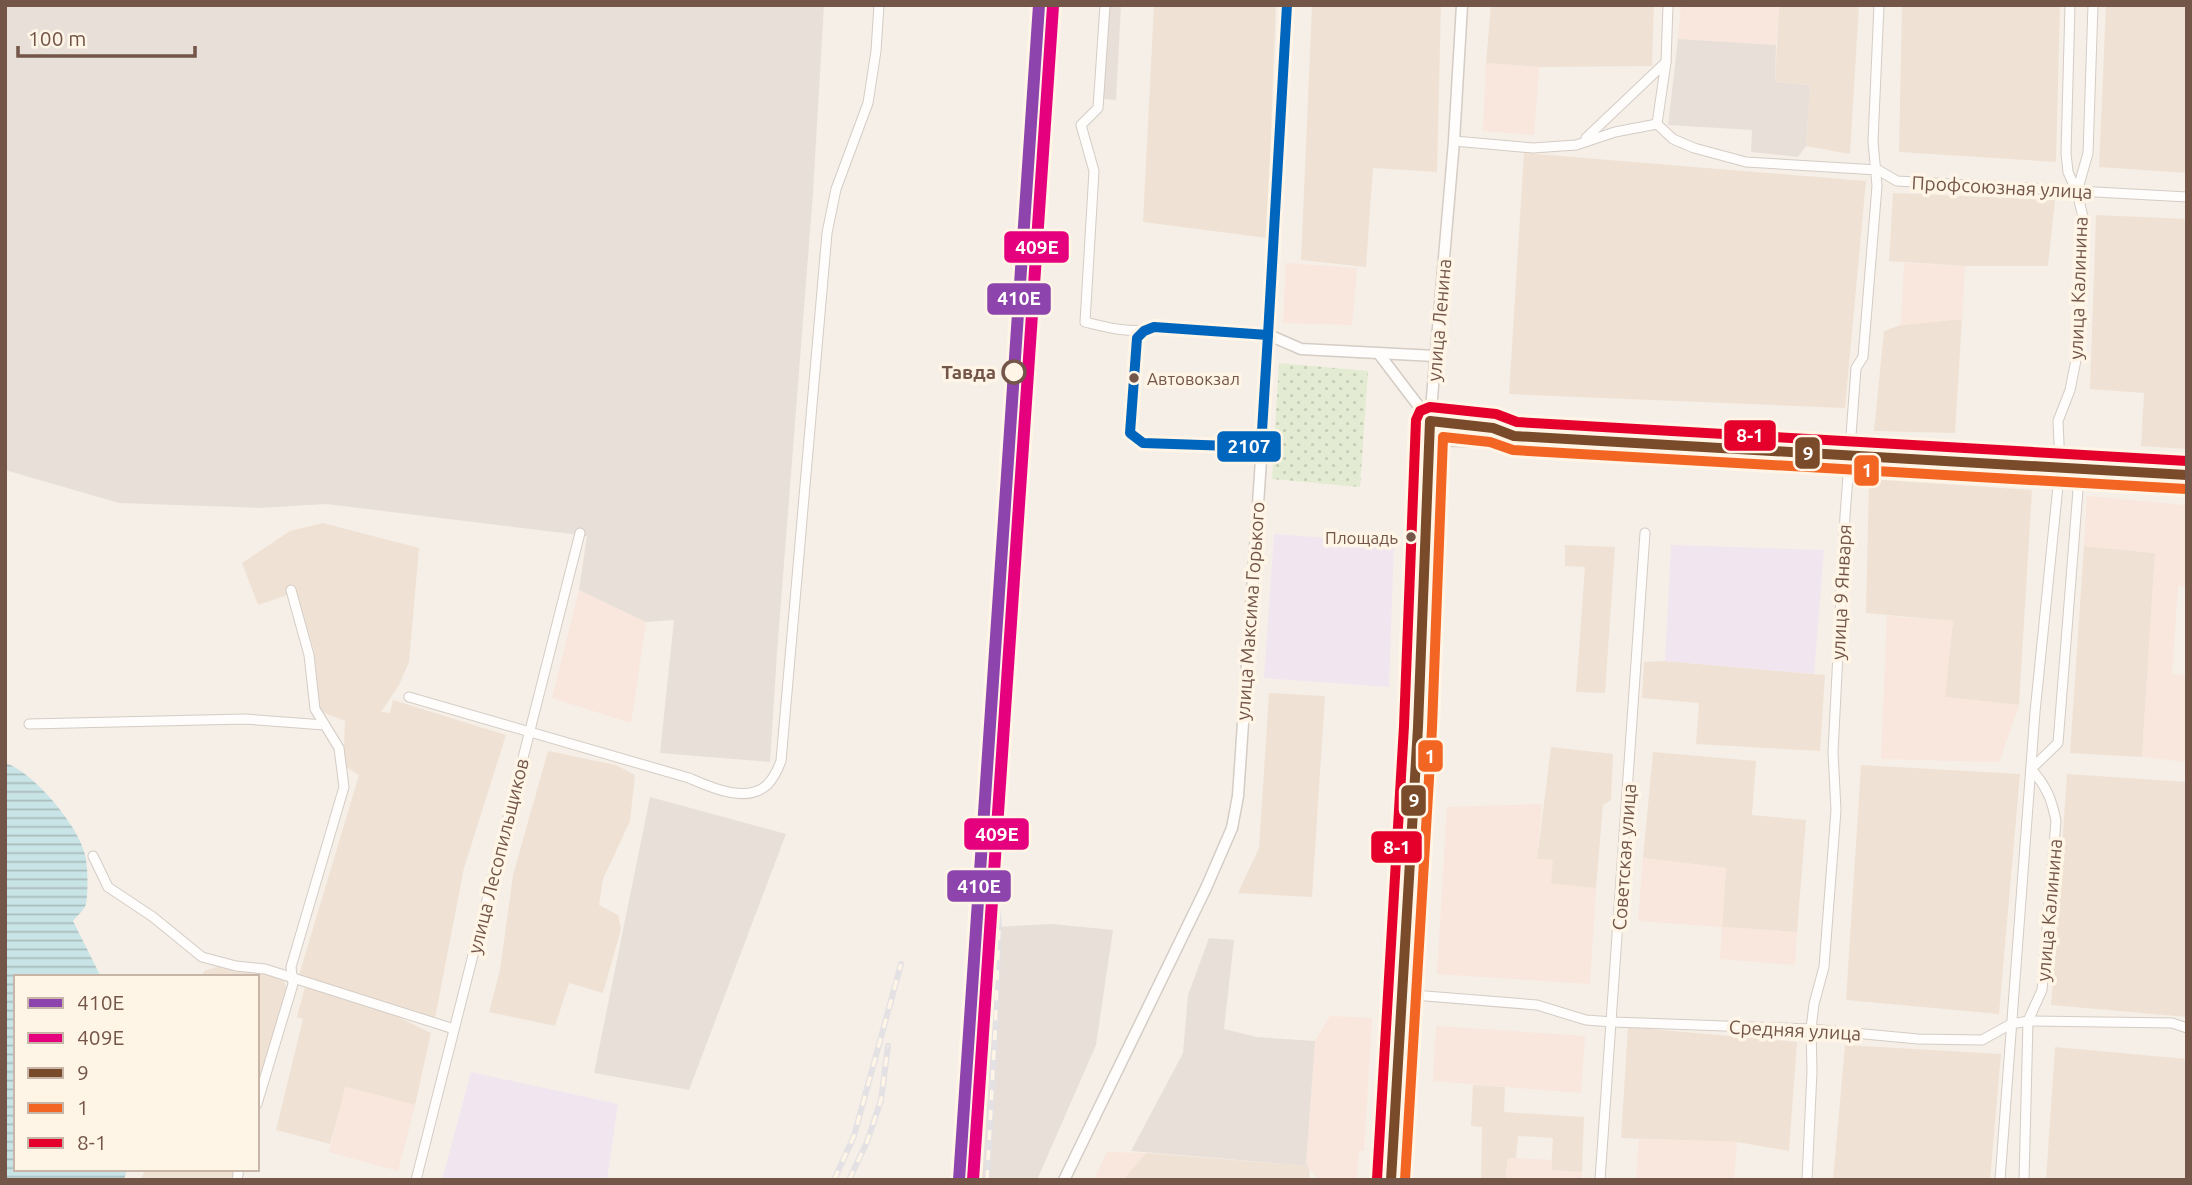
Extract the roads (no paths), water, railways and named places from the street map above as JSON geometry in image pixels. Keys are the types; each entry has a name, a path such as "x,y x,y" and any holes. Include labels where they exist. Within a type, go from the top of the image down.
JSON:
{"street":[{"path":"409,697 727,792 753,792 766,786 781,761 827,233 836,189 868,103 876,51 879,5"},
{"path":"1105,5 1098,108 1081,125 1094,171 1085,322 1144,331"},
{"name":"улица Максима Горького","path":"1064,1180 1200,901 1232,828 1238,796 1269,335 1287,5"},
{"name":"улица Ленина","path":"1391,1180 1418,727 1430,421 1454,141 1462,5"},
{"path":"1454,141 1533,148 1576,145 1615,132 1657,124 1666,62 1668,5"},
{"name":"улица 9 Января","path":"1807,1180 1812,1071 1811,1029 1814,1004 1824,967 1836,810 1833,752 1856,368 1863,357 1878,170 1873,141 1879,5"},
{"name":"улица Калинина","path":"2000,1180 2041,646 2060,466 2058,421 2070,390 2078,350 2083,217 2077,192 2068,172 2066,153 2070,5"},
{"name":"улица Калинина","path":"2077,192 2088,153 2093,5"},
{"path":"1576,145 1594,133 1666,62"},
{"name":"Профсоюзная улица","path":"1657,124 1672,139 1746,162 1878,170 1897,181 2187,197"},
{"path":"1261,447 1143,443 1130,433 1137,338 1154,327 1269,335 1301,349 1434,356"},
{"path":"1379,354 1430,421 1493,428 1507,435 2187,475"},
{"path":"1430,440 1493,442 1507,435"},
{"name":"улица Калинина","path":"2031,769 2058,743 2078,490 2060,466"},
{"name":"улица Лесопильщиков","path":"416,1180 580,533"},
{"name":"Советская улица","path":"1600,1180 1645,533"},
{"path":"259,1097 293,985 291,967 344,787 338,748 315,709 309,655 291,590"},
{"path":"29,724 245,719 324,725"},
{"name":"улица Калинина","path":"2024,1180 2028,1021 2042,990 2056,821 2052,800 2042,781 2031,769"},
{"path":"93,856 108,887 174,933 202,957 265,969 454,1029"},
{"name":"Средняя улица","path":"1401,994 1537,1005 1586,1020 1811,1029 1918,1039 1982,1040 2011,1024 2028,1021 2172,1023 2187,1028"}],"water":[{"path":"5,763 29,777 55,803 83,848 87,871 87,899 84,908 73,921 100,975 14,975 14,1171 126,1171 124,1180 5,1180"}],"railway":[{"path":"987,1180 999,927 994,813"},
{"path":"971,1180 986,942"},
{"path":"834,1180 854,1136 901,964"},
{"path":"849,1180 867,1142 881,1100 888,1046"}],"place":[{"name":"Тавда","path":"1014,372"},
{"name":"Автовокзал","path":"1134,378"},
{"name":"Площадь","path":"1411,537"}]}
